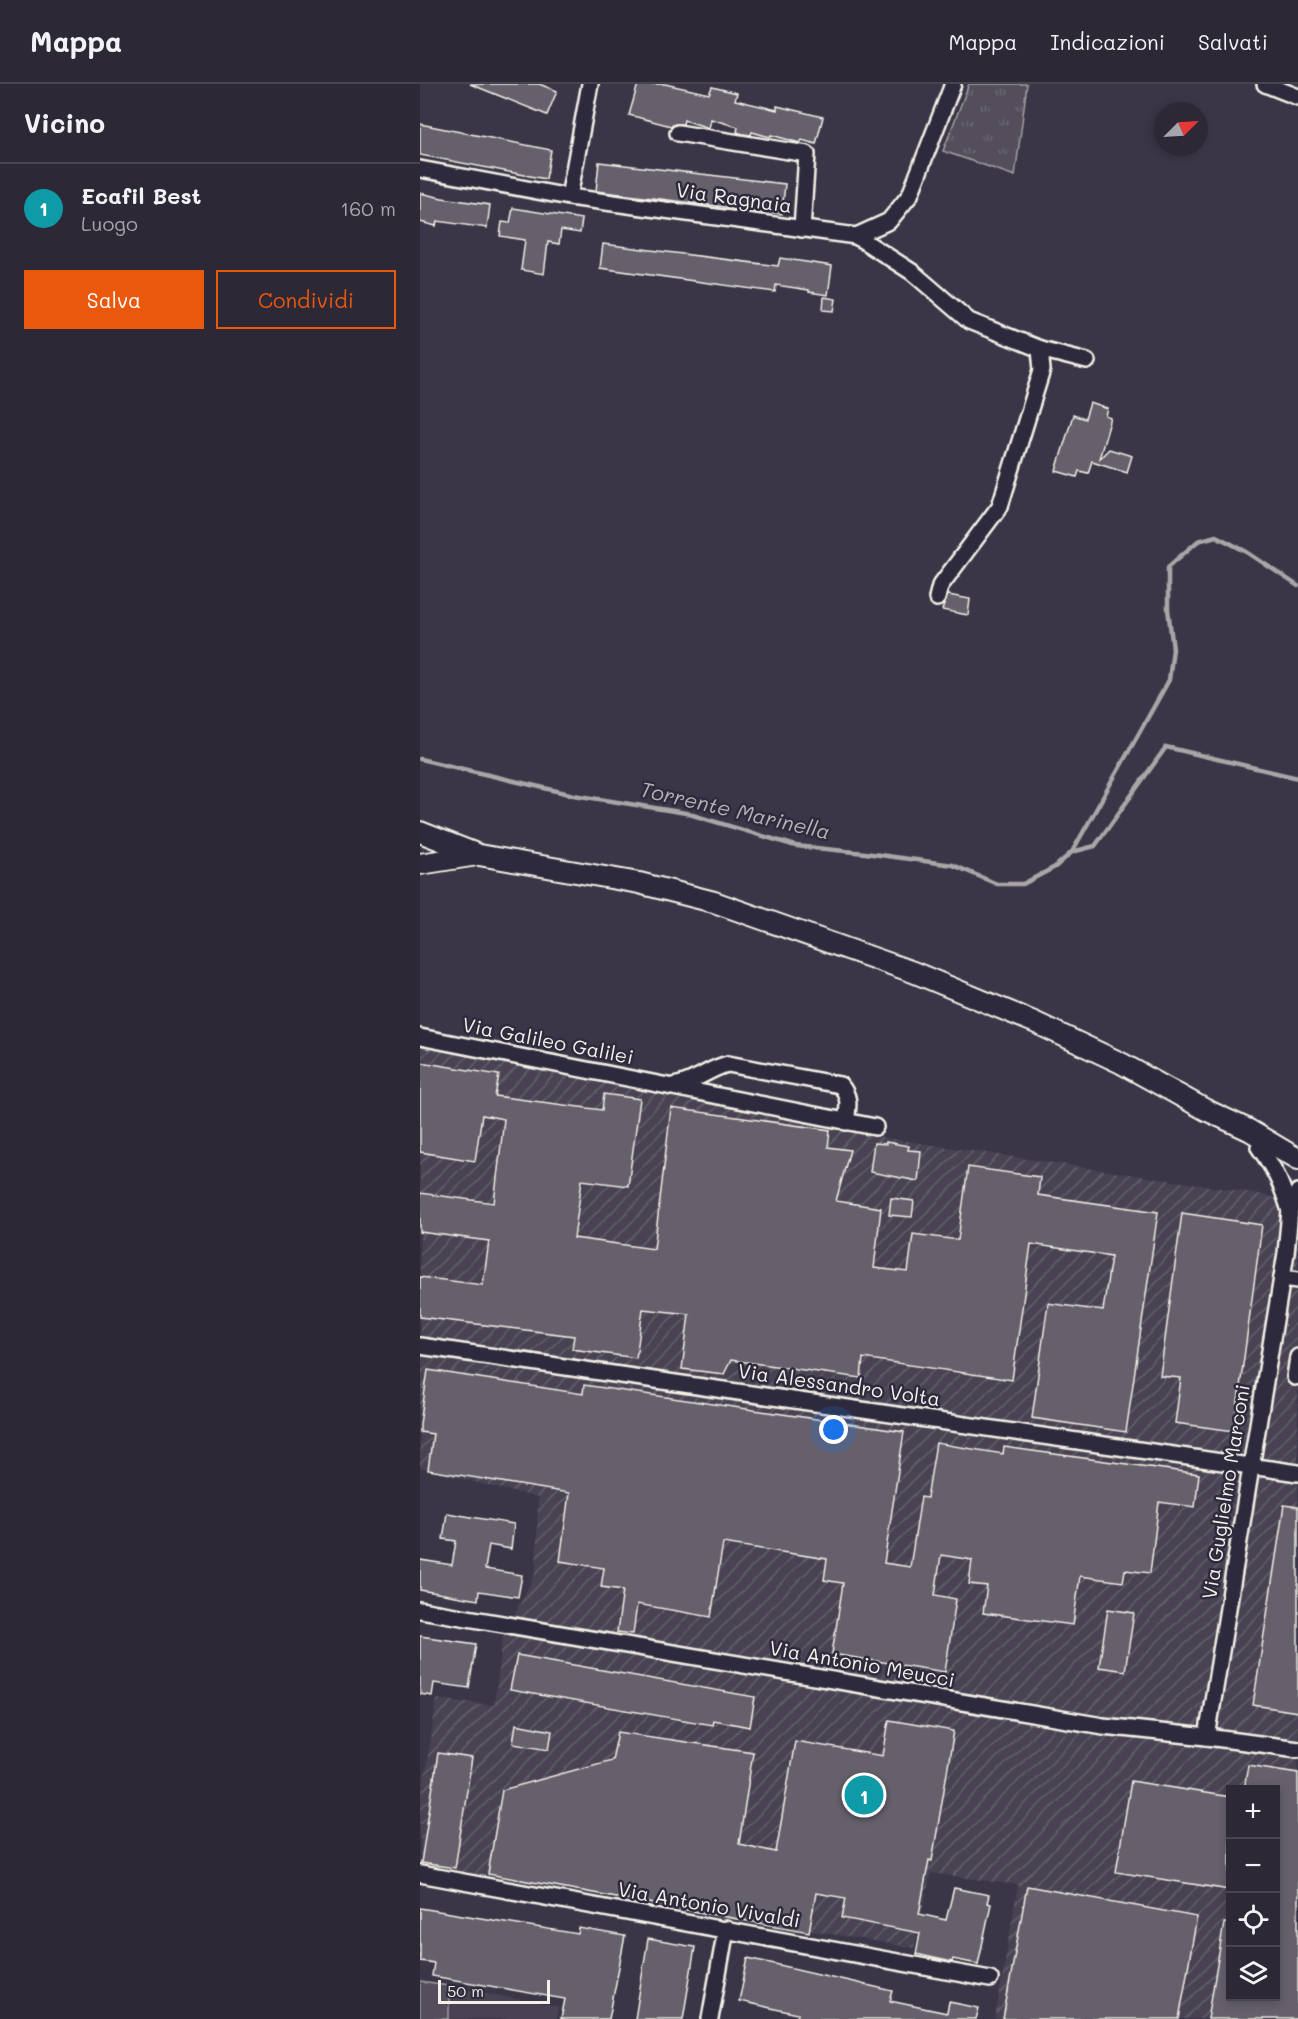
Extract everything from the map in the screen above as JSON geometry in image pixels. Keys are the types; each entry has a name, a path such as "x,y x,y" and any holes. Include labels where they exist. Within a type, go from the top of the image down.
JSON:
{"main road":[{"path":"420,832 479,855 639,883 714,902 891,964 1034,1022 1121,1063 1206,1110 1250,1130 1298,1159"},
{"path":"420,864 479,855"},
{"path":"1206,1110 1259,1148 1298,1172"}],"street":[{"path":"569,197 590,84"},
{"path":"856,236 889,221 910,195 953,84"},
{"path":"1265,84 1298,98"},
{"path":"678,133 807,154 802,229"},
{"name":"Via Ragnaia","path":"420,169 569,197 856,236"},
{"path":"856,236 912,272 969,321 1040,349 1087,361"},
{"path":"937,598 940,586 1000,506 1042,370 1040,349"},
{"name":"Via Galileo Galilei","path":"420,1037 875,1128"},
{"name":"Via Galileo Galilei","path":"667,1088 696,1080 717,1067 728,1064 840,1085 849,1100 846,1122"},
{"path":"710,1072 708,1086 715,1097"},
{"name":"Via Guglielmo Marconi","path":"1259,1148 1276,1172 1290,1211"},
{"name":"Via Guglielmo Marconi","path":"1208,1737 1286,1253 1290,1211 1298,1192"},
{"name":"Via Guglielmo Marconi","path":"1286,1253 1298,1233"},
{"path":"1282,1278 1298,1280"},
{"name":"Via Alessandro Volta","path":"420,1346 1298,1473"},
{"path":"1294,1377 1298,1357"},
{"name":"Via Antonio Meucci","path":"420,1610 1103,1726 1298,1749"},
{"name":"Via Antonio Vivaldi","path":"420,1874 990,1979"},
{"path":"710,2019 726,1929"}],"shaded area":[{"path":"420,1047 874,1136 1254,1193 1298,1203 1298,2019 995,2019 1018,1885 931,1873 914,1948 420,1865 420,1805 437,1699 494,1705 503,1637 536,1572 538,1498 420,1468"},
{"path":"449,1986 558,2007 556,2019 449,2019"}],"green space":[{"path":"969,84 1027,84 1015,176 943,151"},
{"path":"420,1982 449,1986 449,2019 420,2019"}],"building":[{"path":"470,84 539,84 557,91 547,115"},
{"path":"638,84 665,84 709,94 712,87 737,93 735,100 777,110 777,106 823,117 816,144 802,140 800,143 752,132 751,135 743,134 737,132 738,127 711,119 709,128 684,120 683,124 671,126 629,115"},
{"path":"420,124 551,150 546,179 420,155"},
{"path":"599,162 785,184 782,214 596,191"},
{"path":"420,193 490,205 487,228 437,221 436,226 420,222"},
{"path":"513,208 582,219 580,233 561,230 559,244 548,242 544,274 521,270 525,240 500,236 502,222 510,223"},
{"path":"603,244 778,266 780,258 832,266 828,295 776,285 775,292 600,268"},
{"path":"824,297 836,299 834,311 823,310"},
{"path":"1090,403 1108,409 1106,416 1111,418 1099,459 1109,449 1132,456 1127,472 1092,461 1088,473 1079,471 1077,477 1056,471 1073,415 1085,419"},
{"path":"948,595 970,599 968,615 942,610"},
{"path":"420,1062 499,1075 495,1096 602,1110 604,1094 640,1099 628,1186 582,1180 574,1238 654,1249 671,1108 830,1130 828,1147 850,1150 836,1201 881,1208 874,1268 908,1272 913,1234 958,1240 968,1167 1040,1177 1038,1195 1158,1212 1126,1432 1032,1418 1048,1303 1103,1311 1111,1256 1031,1244 1012,1380 863,1358 861,1378 731,1360 724,1374 682,1369 689,1314 643,1309 636,1358 572,1349 574,1336 420,1317 420,1277 483,1285 489,1241 420,1232 420,1193 494,1203 504,1119 482,1115 475,1161 420,1152"},
{"path":"886,1142 909,1146 908,1150 921,1151 918,1181 870,1172 874,1143 886,1144"},
{"path":"891,1198 914,1201 912,1217 889,1215"},
{"path":"1182,1213 1262,1225 1234,1431 1175,1423 1181,1378 1160,1376"},
{"path":"428,1370 583,1394 584,1385 904,1432 884,1563 910,1567 921,1497 927,1498 936,1443 1003,1454 1004,1447 1199,1474 1195,1507 1159,1502 1150,1573 1125,1570 1123,1582 1080,1576 1073,1625 983,1613 987,1586 969,1584 972,1560 941,1555 935,1595 956,1599 945,1672 832,1654 843,1583 824,1580 827,1559 723,1543 711,1617 637,1604 633,1634 617,1632 623,1590 601,1587 604,1568 560,1561 569,1493 428,1470 433,1434 420,1432 420,1424"},
{"path":"1284,1505 1298,1507 1298,1712 1253,1705"},
{"path":"447,1513 514,1524 511,1549 489,1545 485,1569 522,1575 518,1597 479,1591 478,1600 420,1590 420,1560 452,1565 456,1541 443,1539"},
{"path":"1108,1609 1134,1613 1125,1671 1099,1667"},
{"path":"420,1636 476,1644 469,1688 434,1683 432,1696 420,1694"},
{"path":"517,1655 755,1697 750,1727 713,1720 712,1725 510,1690"},
{"path":"889,1720 954,1731 932,1861 929,1860 919,1914 946,1920 954,1888 989,1895 987,1903 991,1904 978,1964 953,1959 952,1962 916,1954 920,1933 842,1918 846,1898 816,1893 809,1932 488,1874 502,1790 612,1760 618,1732 753,1752 739,1844 776,1852 795,1741 883,1756"},
{"path":"516,1724 552,1731 549,1749 513,1743"},
{"path":"438,1753 472,1758 455,1868 421,1863"},
{"path":"1248,1765 1298,1773 1298,2019 1208,2019 1224,1923 1226,1923 1226,2001 1280,2001 1280,1785 1245,1785"},
{"path":"1131,1781 1226,1796 1226,1889 1116,1872"},
{"path":"1027,1886 1197,1917 1179,2019 1003,2019"},
{"path":"420,1908 578,1934 579,1928 625,1936 609,2019 561,2019 565,1999 432,1976 434,1963 420,1961"},
{"path":"648,1939 695,1947 683,2019 635,2019"},
{"path":"748,1958 893,1991 890,2001 947,2013 949,2002 979,2008 976,2019 797,2019 798,2014 739,2001"}],"waterway":[{"name":"Torrente Marinella","path":"420,759 574,795 686,813 796,846 953,865 997,884 1023,884 1055,867 1072,852 1169,680 1173,649 1168,609 1168,567 1198,541 1216,536 1247,552 1298,586"},
{"path":"1072,852 1095,846 1166,747 1298,778"}],"place":[{"name":"Ecafil Best","path":"864,1795"}]}
